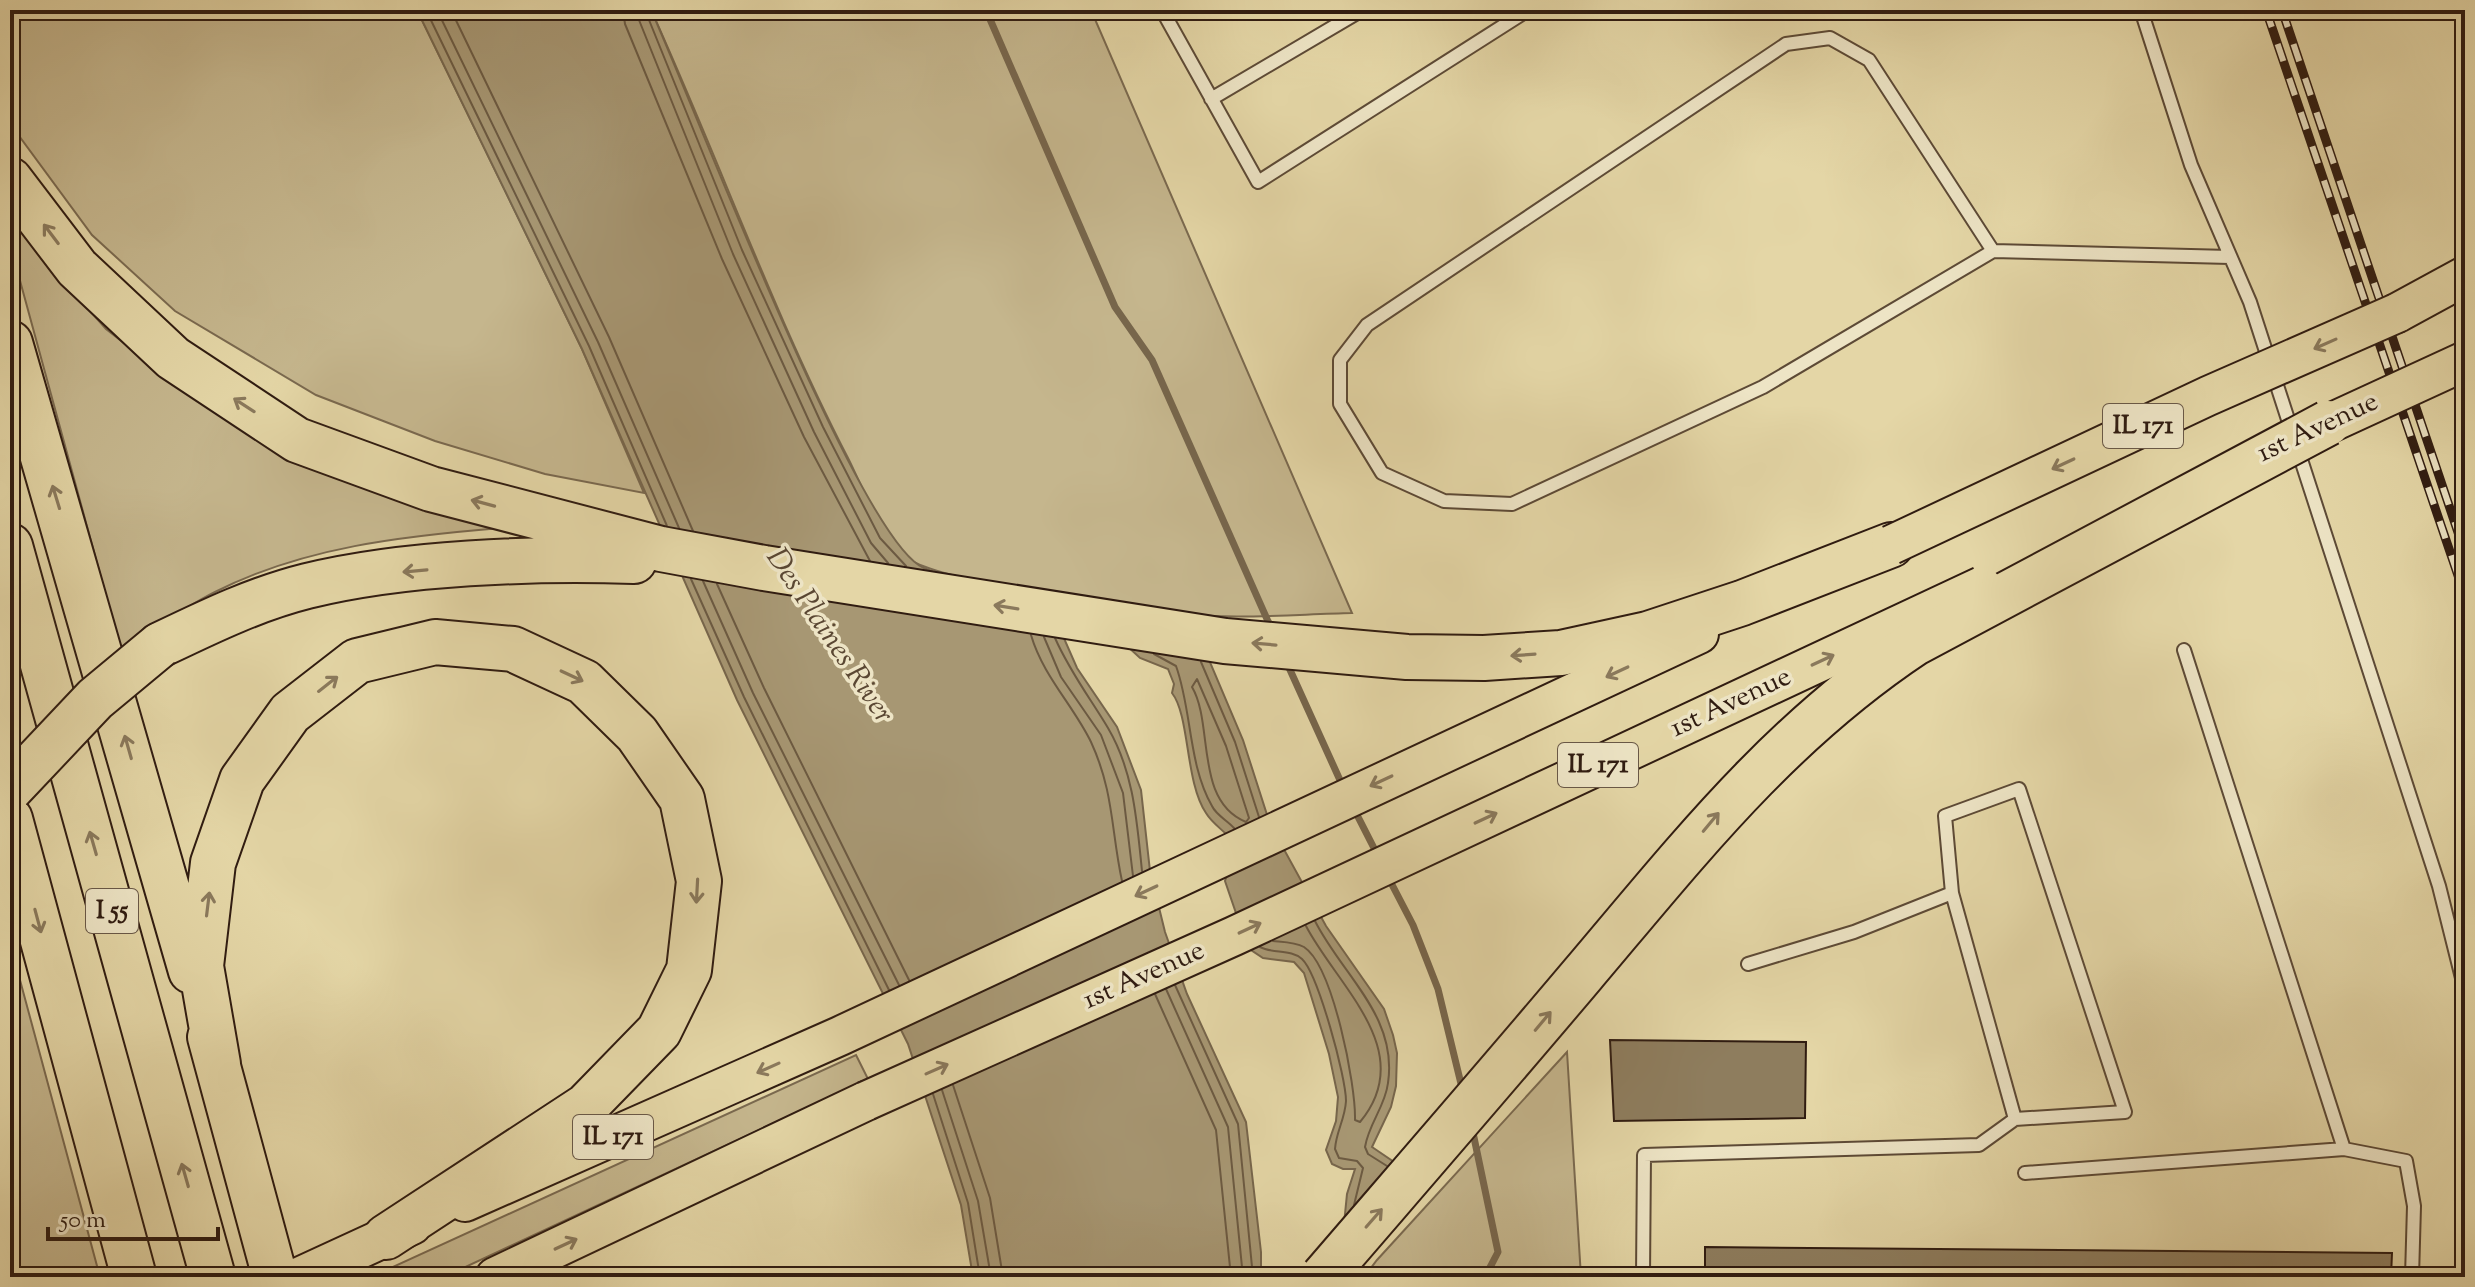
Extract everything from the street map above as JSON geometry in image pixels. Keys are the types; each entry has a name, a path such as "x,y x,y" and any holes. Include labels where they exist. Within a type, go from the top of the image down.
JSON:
{"highway":[{"path":"10,180 77,268 173,358 297,440 431,489 554,541 764,568 1225,641 1407,657 1484,658 1561,653 1648,634 1742,603 1891,545"},
{"path":"10,343 218,1064 275,1277"},
{"path":"1323,1277 1726,805 1818,714 1868,674 1915,643 2328,423"},
{"path":"10,789 95,699 160,645 236,609 345,578 554,541"},
{"name":"I 55","path":"10,546 213,1277"},
{"path":"218,1064 201,966 213,863 242,780 290,713 357,661 435,642 513,649 584,682 637,734 682,799 699,881 689,970 659,1031 586,1106 386,1237"},
{"path":"10,819 134,1277"}],"main road":[{"path":"2397,313 2465,276"},
{"name":"IL 171","path":"299,1277 840,1036 2208,396 2465,282"},
{"name":"1st Avenue","path":"495,1277 866,1101 1248,929 2465,361"},
{"path":"2399,390 2465,369"}],"lane":[{"path":"1162,10 1258,182 1528,10"},
{"path":"1211,99 1362,10"},
{"path":"2141,10 2191,165 2250,302 2425,841 2465,990"},
{"path":"1993,251 1869,60 1830,38 1786,44 1367,325 1340,360 1340,404 1382,473 1444,501 1512,504 1763,387 1993,251 2230,257"},
{"path":"2184,650 2344,1149"},
{"path":"1643,1277 1644,1155 1979,1145 2015,1119 2125,1112 2019,789 1945,816 1952,893 2015,1119"},
{"path":"1748,964 1854,932 1952,893"},
{"path":"2025,1173 2344,1149 2406,1161 2414,1206 2412,1277"}],"shaded area":[{"path":"10,10 417,10 582,349 644,493 545,474 435,441 316,395 175,311 92,235 14,129 10,117"},
{"path":"651,10 1091,10 1352,613 1265,616 1187,614 1003,586 926,567 906,557 880,524 795,348"},
{"path":"10,195 45,260 106,329 188,393 501,528 391,540 283,564 203,598 121,651 10,244"},
{"path":"10,943 100,1277 10,1277"},
{"path":"1567,1052 1581,1277 1364,1277 1377,1260"},
{"path":"856,1055 868,1079 444,1277 371,1277"}],"water":[{"name":"Des Plaines River","path":"417,10 651,10 778,312 860,482 895,540 924,568 938,573 1063,598 1204,648 1243,740 1270,824 1326,926 1384,1009 1393,1035 1397,1053 1396,1086 1391,1107 1372,1147 1394,1162 1344,1224 1347,1194 1355,1169 1343,1169 1332,1164 1326,1150 1336,1121 1338,1097 1329,1054 1304,973 1294,962 1263,958 1248,948 1225,881 1236,845 1209,817 1199,800 1182,717 1172,693 1174,684 1168,669 1140,658 1126,645 1059,627 1077,668 1117,727 1141,790 1150,871 1165,932 1187,994 1246,1122 1261,1252 1261,1277 973,1277 961,1205 908,1044 737,700 582,349"}],"building":[{"path":"1610,1040 1806,1042 1805,1118 1614,1121"},
{"path":"1705,1247 2392,1253 2391,1277 1705,1277"}],"waterway":[{"path":"986,10 1115,307 1152,360 1271,628"},
{"path":"1286,661 1344,789"},
{"path":"1353,807 1378,856"},
{"path":"1387,875 1413,925 1438,989 1463,1092"},
{"path":"1472,1128 1498,1252 1485,1277"}],"railway":[{"path":"2266,10 2465,596"},
{"path":"2282,10 2465,553"}]}
